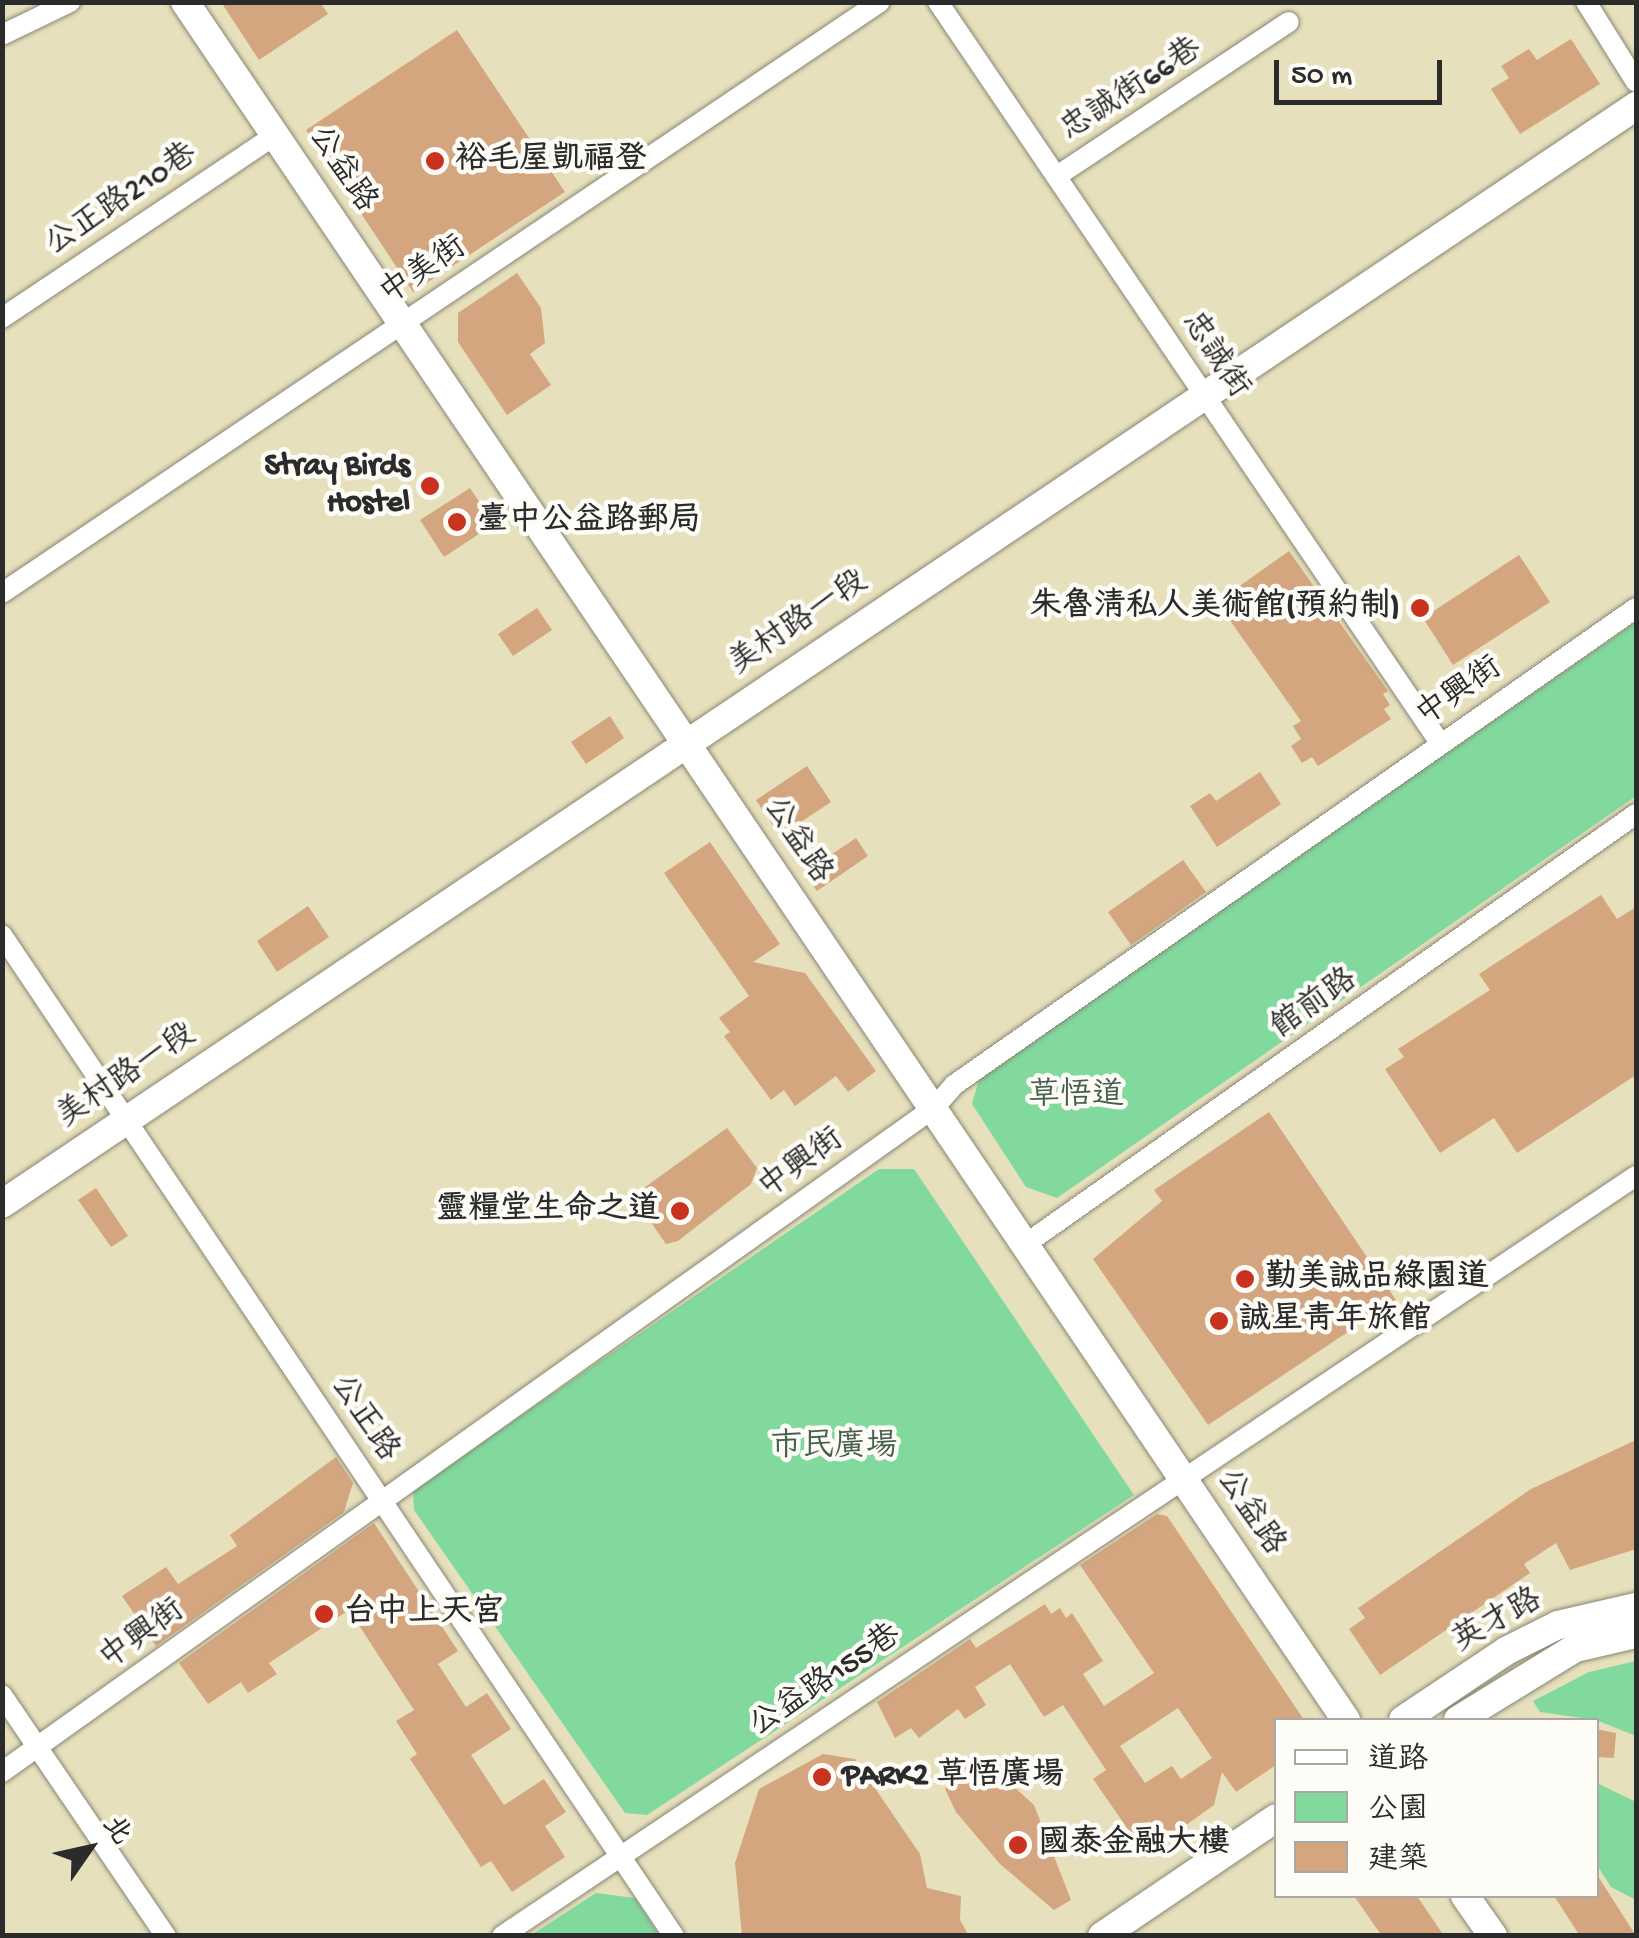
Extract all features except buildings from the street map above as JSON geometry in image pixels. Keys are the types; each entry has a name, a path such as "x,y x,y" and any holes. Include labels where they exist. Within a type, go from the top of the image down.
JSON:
{"main road":[{"name":"公益路","path":"185,2 1345,1718"},
{"name":"美村路一段","path":"2,1204 1636,106"},
{"name":"英才路","path":"1406,1718 1506,1651 1558,1625 1636,1608"},
{"name":"英才路","path":"1461,1718 1575,1648 1636,1634"},
{"path":"1102,1936 1274,1819"},
{"path":"1467,1898 1493,1936"}],"street":[{"path":"6,30 70,2"},
{"name":"中美街","path":"2,593 880,2"},
{"name":"忠誠街","path":"938,2 1440,743"},
{"path":"1586,2 1636,82"},
{"name":"忠誠街66巷","path":"1057,176 1288,22"},
{"name":"公正路210巷","path":"2,318 275,135"},
{"name":"中興街","path":"2,1772 935,1107 954,1085 1636,608"},
{"name":"館前路","path":"1027,1243 1636,814"},
{"name":"公正路","path":"2,935 674,1936"},
{"name":"公益路155巷","path":"502,1936 1636,1176"},
{"path":"2,1695 166,1936"}],"green space":[{"name":"草悟道","path":"1636,622 1636,796 1057,1198 1026,1187 972,1104 980,1075"},
{"name":"市民廣場","path":"879,1169 914,1169 1134,1495 647,1815 625,1813 414,1510 413,1490"},
{"path":"1636,1661 1636,1736 1599,1718 1540,1712 1533,1701 1589,1672"},
{"path":"1599,1784 1636,1802 1636,1900 1611,1887 1599,1868"},
{"path":"596,1893 635,1898 659,1935 531,1935"}],"place":[{"name":"裕毛屋凱福登","path":"435,161"},
{"name":"Stray Birds Hostel","path":"430,486"},
{"name":"臺中公益路郵局","path":"457,522"},
{"name":"朱魯清私人美術館(預約制)","path":"1420,608"},
{"name":"靈糧堂生命之道","path":"680,1211"},
{"name":"勤美誠品綠園道","path":"1245,1279"},
{"name":"誠星青年旅館","path":"1219,1321"},
{"name":"台中上天宮","path":"324,1614"},
{"name":"PARK2 草悟廣場","path":"822,1777"},
{"name":"國泰金融大樓","path":"1018,1845"}]}
